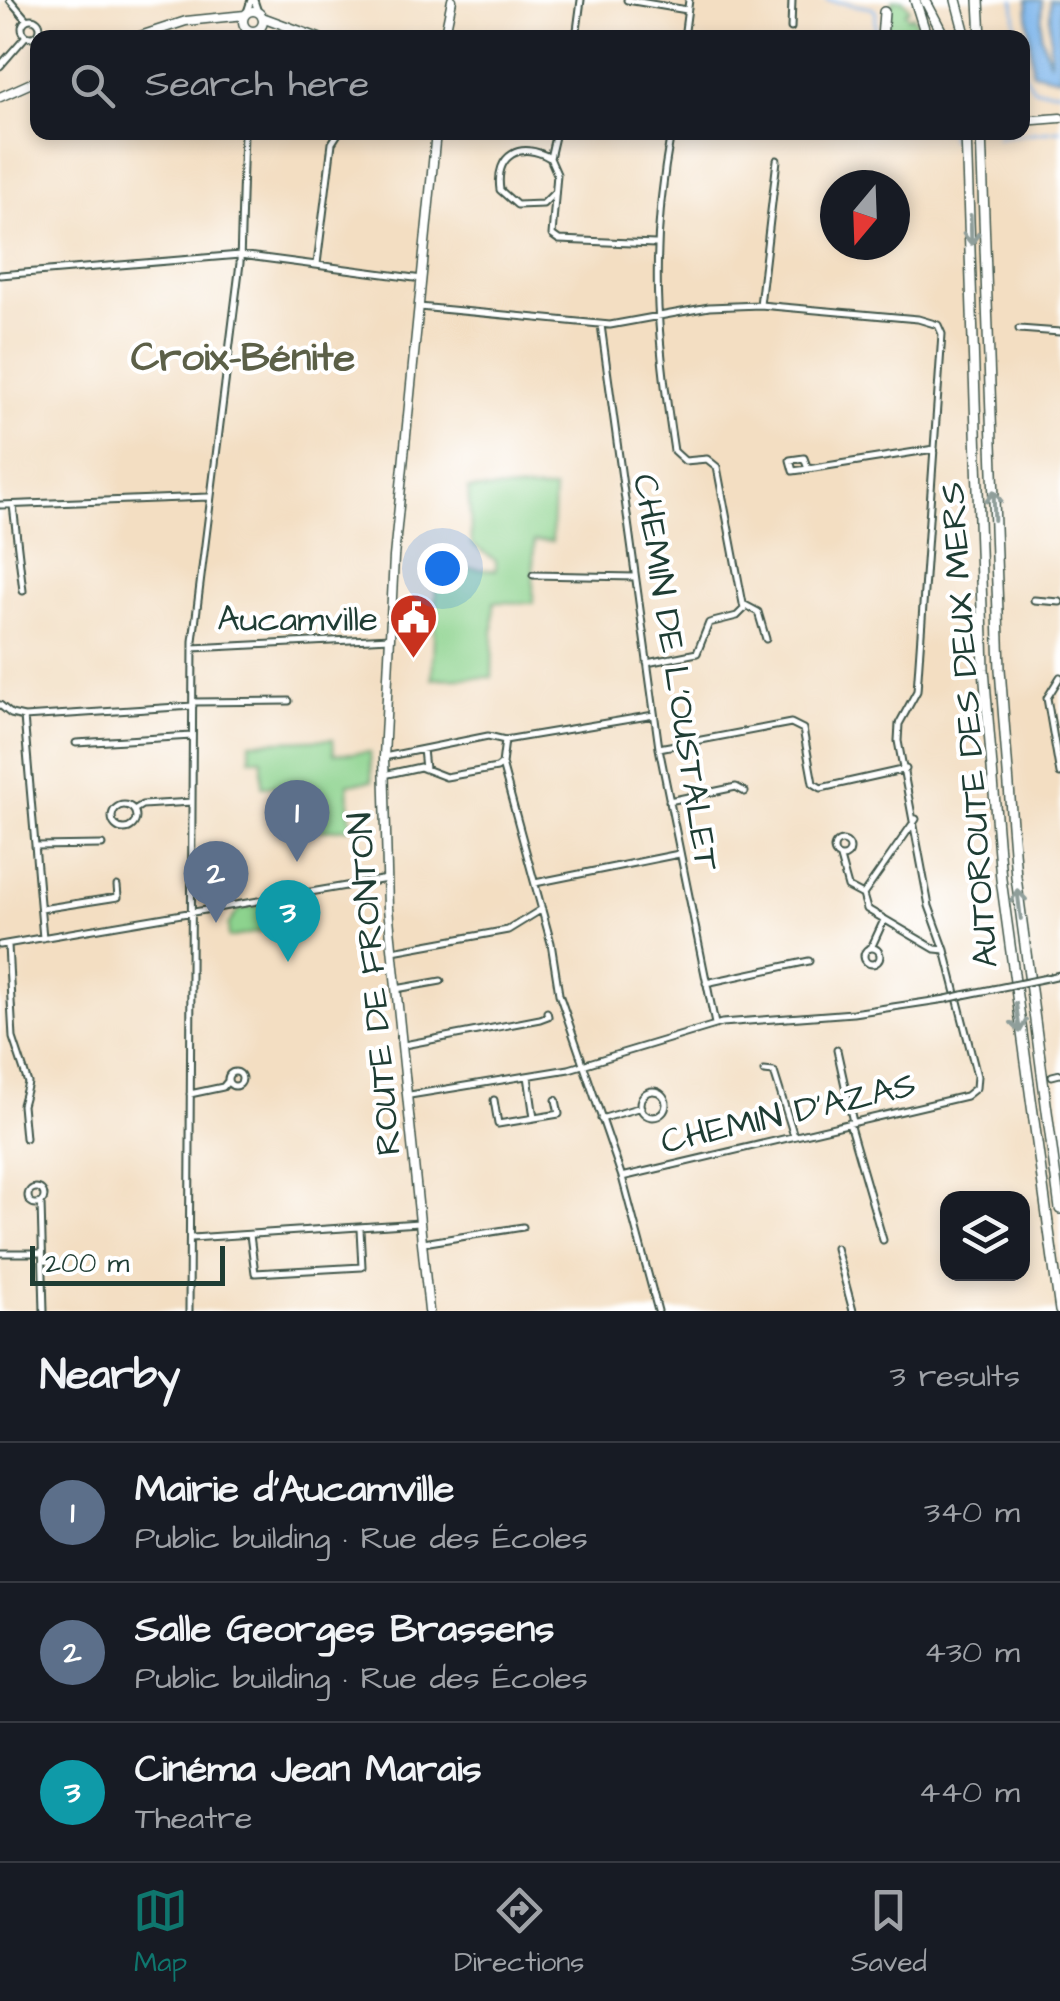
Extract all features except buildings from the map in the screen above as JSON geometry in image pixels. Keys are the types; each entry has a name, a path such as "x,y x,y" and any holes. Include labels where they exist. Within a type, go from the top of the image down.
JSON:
{"highway":[{"path":"915,0 924,30"},
{"path":"925,0 941,30"},
{"path":"956,0 964,30"},
{"path":"979,0 981,30"},
{"path":"883,30 884,12"},
{"name":"AUTOROUTE DES DEUX MERS","path":"966,140 984,669 1012,976 1060,1311"},
{"name":"AUTOROUTE DES DEUX MERS","path":"983,140 1000,668 1020,911 1060,1208"}],"main road":[{"path":"447,30 452,0"},
{"path":"252,30 253,14"},
{"path":"252,30 253,14"},
{"path":"158,30 186,21 253,14 293,30"},
{"path":"224,18 248,30"},
{"path":"261,30 280,26"},
{"path":"0,97 30,84"},
{"path":"1030,120 1060,118"},
{"name":"ROUTE DE FRONTON","path":"429,1311 410,1094 391,950 384,757 392,592 435,140"}],"street":[{"path":"10,0 27,20 34,20 39,30"},
{"path":"253,0 253,14"},
{"path":"577,30 582,0"},
{"path":"627,0 687,10"},
{"path":"685,30 688,0"},
{"path":"791,28 792,0"},
{"path":"26,36 22,30 27,20"},
{"path":"0,66 30,36"},
{"path":"190,1311 193,648 208,497 240,255 244,140"},
{"path":"317,264 334,140"},
{"path":"550,158 554,140"},
{"path":"647,663 697,653 708,623 737,616 743,604 718,467 706,459 685,462 674,451 656,318 656,244 669,140"},
{"path":"553,194 542,204 517,205 500,190 498,178 508,156 530,148 550,158 558,174 553,194 552,235 560,240 656,244"},
{"path":"760,305 777,160"},
{"path":"0,275 240,255 422,279"},
{"path":"420,306 601,325 709,308 760,305 938,325 942,334 917,691 898,731 929,906 946,950 935,949 867,909 863,895 848,887 840,857"},
{"name":"CHEMIN DE L'OUSTALET","path":"601,325 659,748 715,1024"},
{"path":"1018,329 1060,332"},
{"path":"808,469 934,449"},
{"path":"0,505 208,497"},
{"path":"12,504 23,592"},
{"path":"533,575 634,576"},
{"path":"1034,600 1060,602"},
{"path":"743,604 758,612 766,638"},
{"path":"193,648 390,638"},
{"path":"1060,677 1047,698 1060,774"},
{"path":"0,705 11,714 24,716 289,701"},
{"path":"384,757 488,736 505,740 654,715"},
{"path":"24,716 43,939"},
{"path":"659,748 791,722 803,728 814,784 821,788 906,769"},
{"path":"76,744 192,736"},
{"path":"505,740 502,764 542,909 559,994 622,1177 658,1311"},
{"path":"423,749 425,769"},
{"path":"384,775 425,769 446,778 502,764"},
{"path":"669,801 736,787 745,792"},
{"path":"134,810 142,805 192,802"},
{"path":"119,805 134,810 136,818 130,828 122,829 112,822 111,814 119,805"},
{"path":"863,895 916,819"},
{"path":"36,846 102,845"},
{"path":"534,884 679,854"},
{"path":"0,946 387,878"},
{"path":"41,909 118,897 117,886"},
{"path":"391,950 508,930 542,909"},
{"path":"872,948 884,920"},
{"path":"8,944 14,1038 28,1083 22,1105 25,1138"},
{"name":"CHEMIN D'AZAS","path":"622,1177 966,1096 976,1088 977,1076 946,950"},
{"path":"706,983 808,960"},
{"path":"410,1094 583,1065 715,1024 853,1013 1060,976"},
{"path":"396,989 441,981"},
{"path":"404,1045 540,1019 548,1016 546,1012"},
{"path":"837,1050 851,1123 883,1240"},
{"path":"764,1071 774,1072 794,1136"},
{"path":"1052,1076 1060,1074"},
{"path":"528,1076 534,1118"},
{"path":"190,1094 223,1087 228,1081"},
{"path":"601,1119 641,1106 648,1092 659,1093 666,1102 658,1116 647,1115 641,1106"},
{"path":"494,1100 498,1124 559,1114 556,1100"},
{"path":"40,1204 44,1311"},
{"path":"192,1238 422,1222"},
{"path":"423,1243 523,1227"},
{"path":"250,1236 256,1273 362,1266 360,1228"},
{"path":"836,1248 853,1311"},
{"path":"0,1253 43,1253"}],"green space":[{"path":"892,0 903,0 910,9 905,13 909,18 913,15 920,30 887,30"},
{"path":"468,489 554,490 552,541 534,541 533,603 494,602 492,677 432,679 437,567 496,570 496,561 472,544"},
{"path":"333,739 334,754 370,752 372,781 348,784 351,828 307,831 283,822 285,786 262,786 262,759 250,759 250,742"},
{"path":"272,903 273,929 229,938 228,925 239,909"}],"water":[{"path":"1027,0 1042,0 1041,35 1050,63 1050,0 1060,0 1060,78 1032,72"}],"waterway":[{"path":"827,0 872,8 876,12 875,30"},
{"path":"1014,0 1016,30"},
{"path":"1030,83 1034,89 1060,91"},
{"path":"1030,133 1060,130"}],"place":[{"name":"Aucamville","path":"413,660"},
{"name":"Mairie d'Aucamville","path":"297,862"},
{"name":"Salle Georges Brassens","path":"216,923"},
{"name":"Cinéma Jean Marais","path":"288,962"}],"district":[{"name":"Croix-Bénite","path":"243,356"}]}
